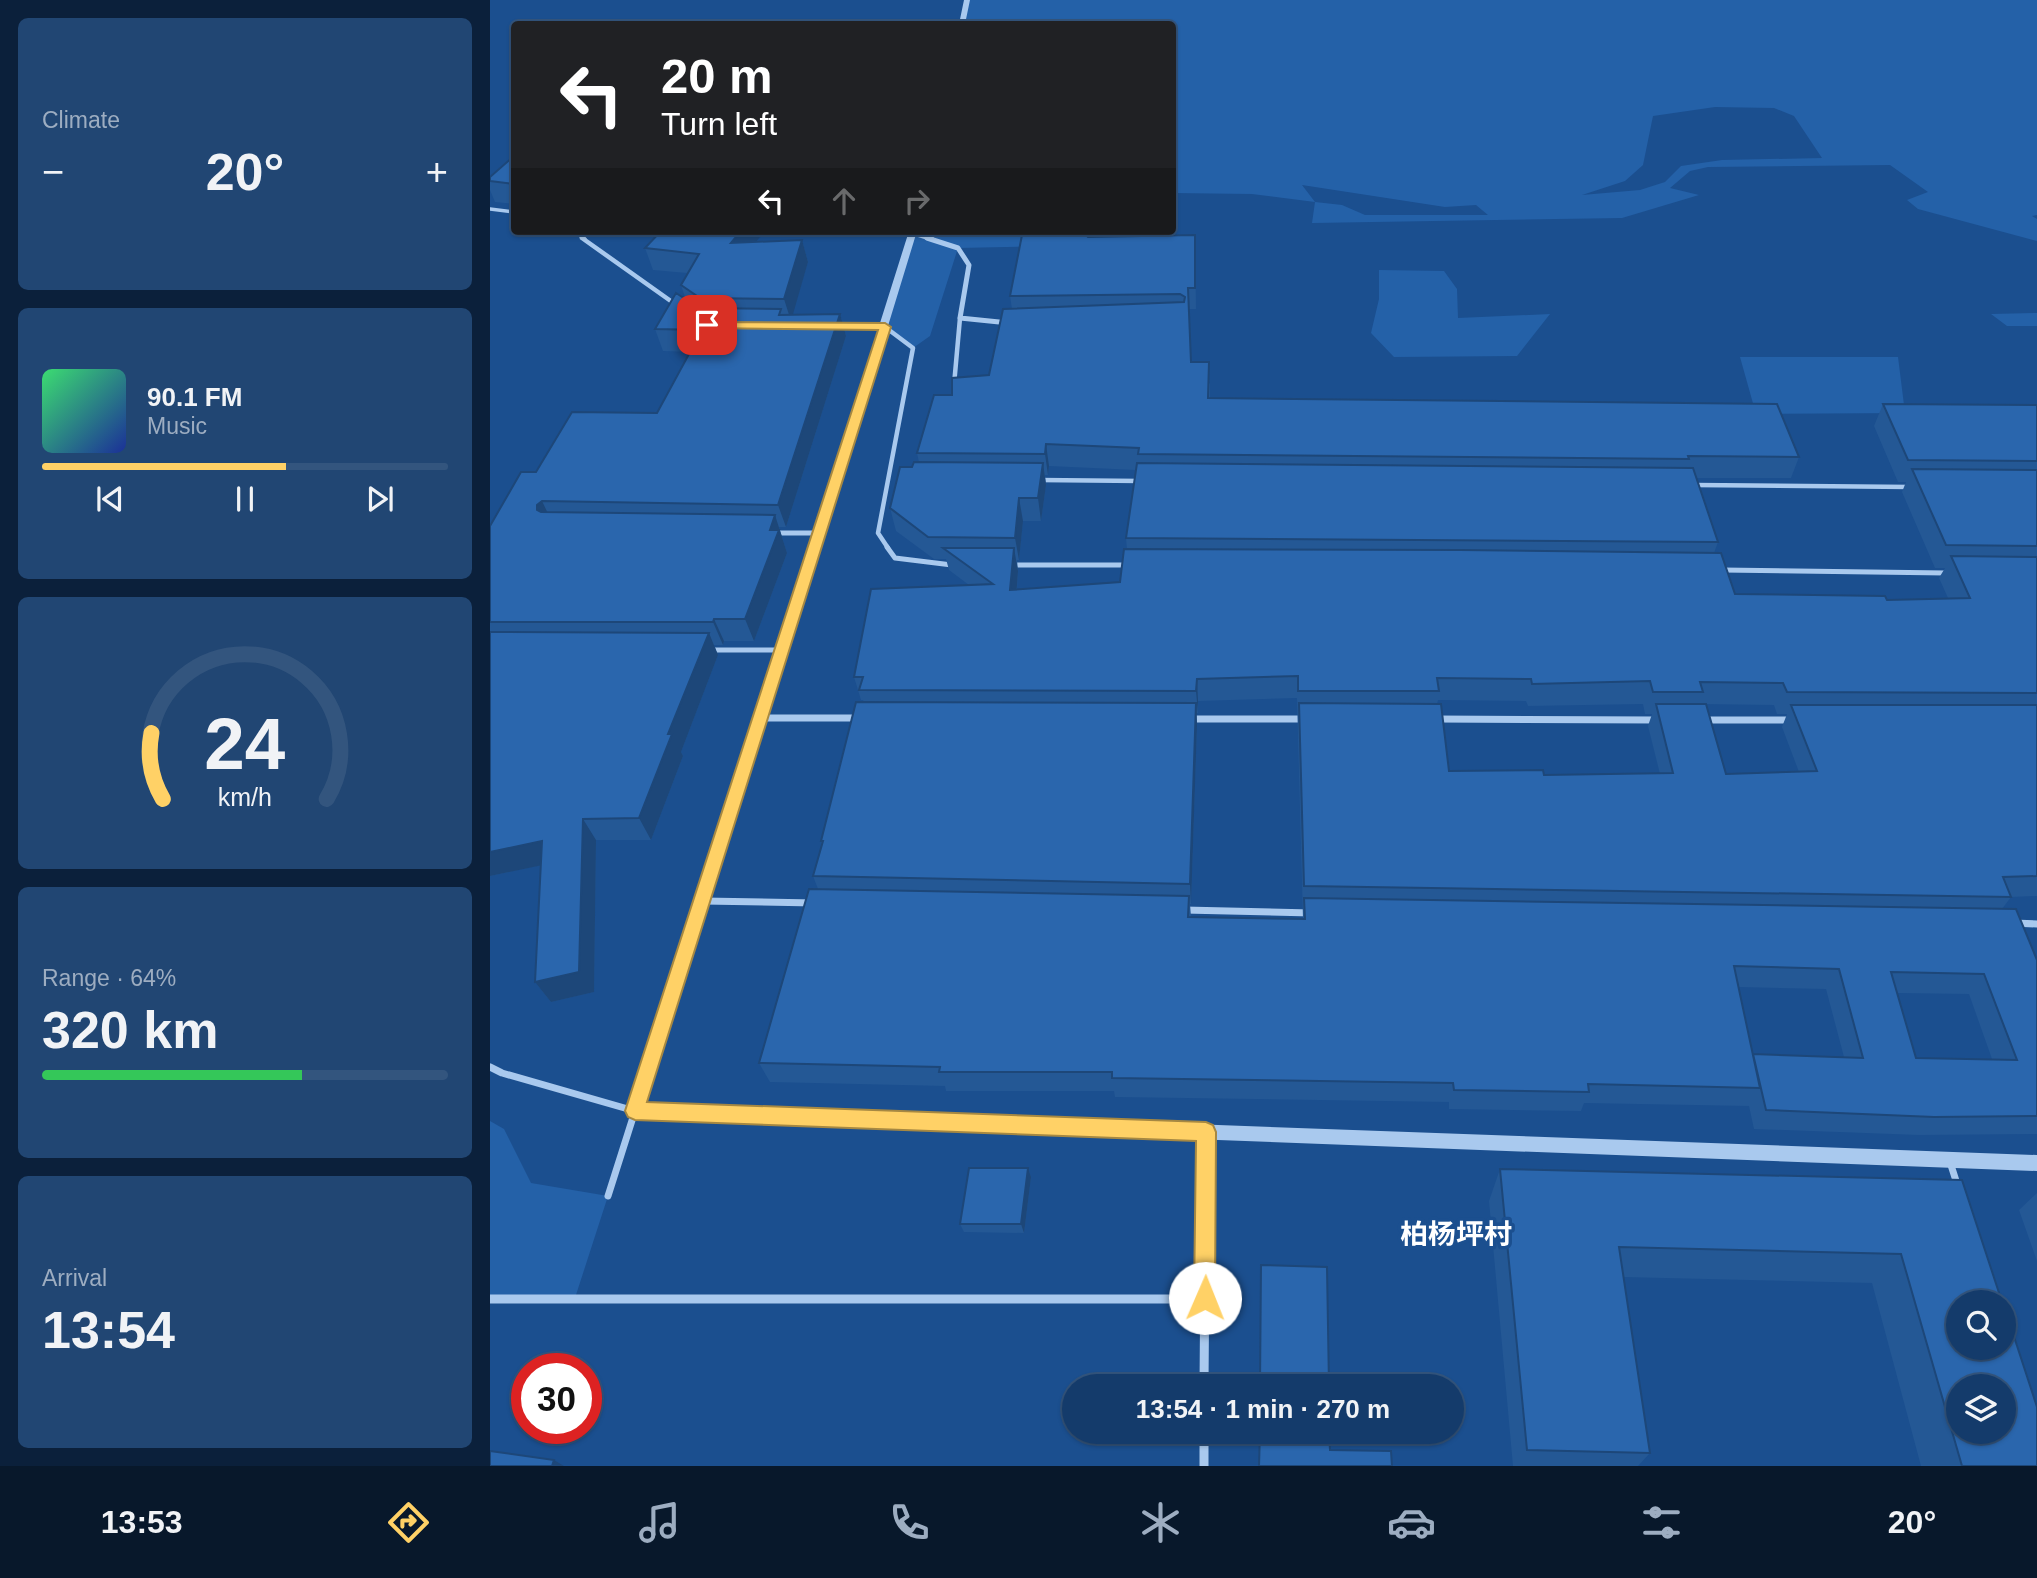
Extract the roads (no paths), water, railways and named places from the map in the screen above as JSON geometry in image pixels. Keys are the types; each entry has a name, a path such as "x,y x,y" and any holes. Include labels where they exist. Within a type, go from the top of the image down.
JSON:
{"street":[{"path":"963,21 967,0"},
{"path":"912,235 635,1111 2037,1163"},
{"path":"921,235 958,248 969,265 960,318 1012,323"},
{"path":"831,326 885,327"},
{"path":"767,533 820,533"},
{"path":"761,718 872,718"},
{"path":"1177,719 1316,719"},
{"path":"1427,719 1663,720"},
{"path":"1690,720 1801,720"},
{"path":"703,901 827,903"},
{"path":"1173,910 1325,913"},
{"path":"1996,923 2037,924"},
{"path":"1205,1374 1206,1132"},
{"path":"490,1299 1205,1298"},
{"path":"1204,1444 1204,1466"}],"lane":[{"path":"490,209 511,212"},
{"path":"579,235 685,311"},
{"path":"954,385 960,318"},
{"path":"885,327 914,348 878,533 895,558 936,565 964,565"},
{"path":"1029,480 1155,481"},
{"path":"1687,485 1925,487"},
{"path":"1006,565 1130,565"},
{"path":"1720,570 1954,573"},
{"path":"699,650 783,650"},
{"path":"490,1067 502,1073 635,1111 608,1196"},
{"path":"1949,1159 1961,1198"}],"district":[{"name":"柏杨坪村","path":"1456,1234"}]}
